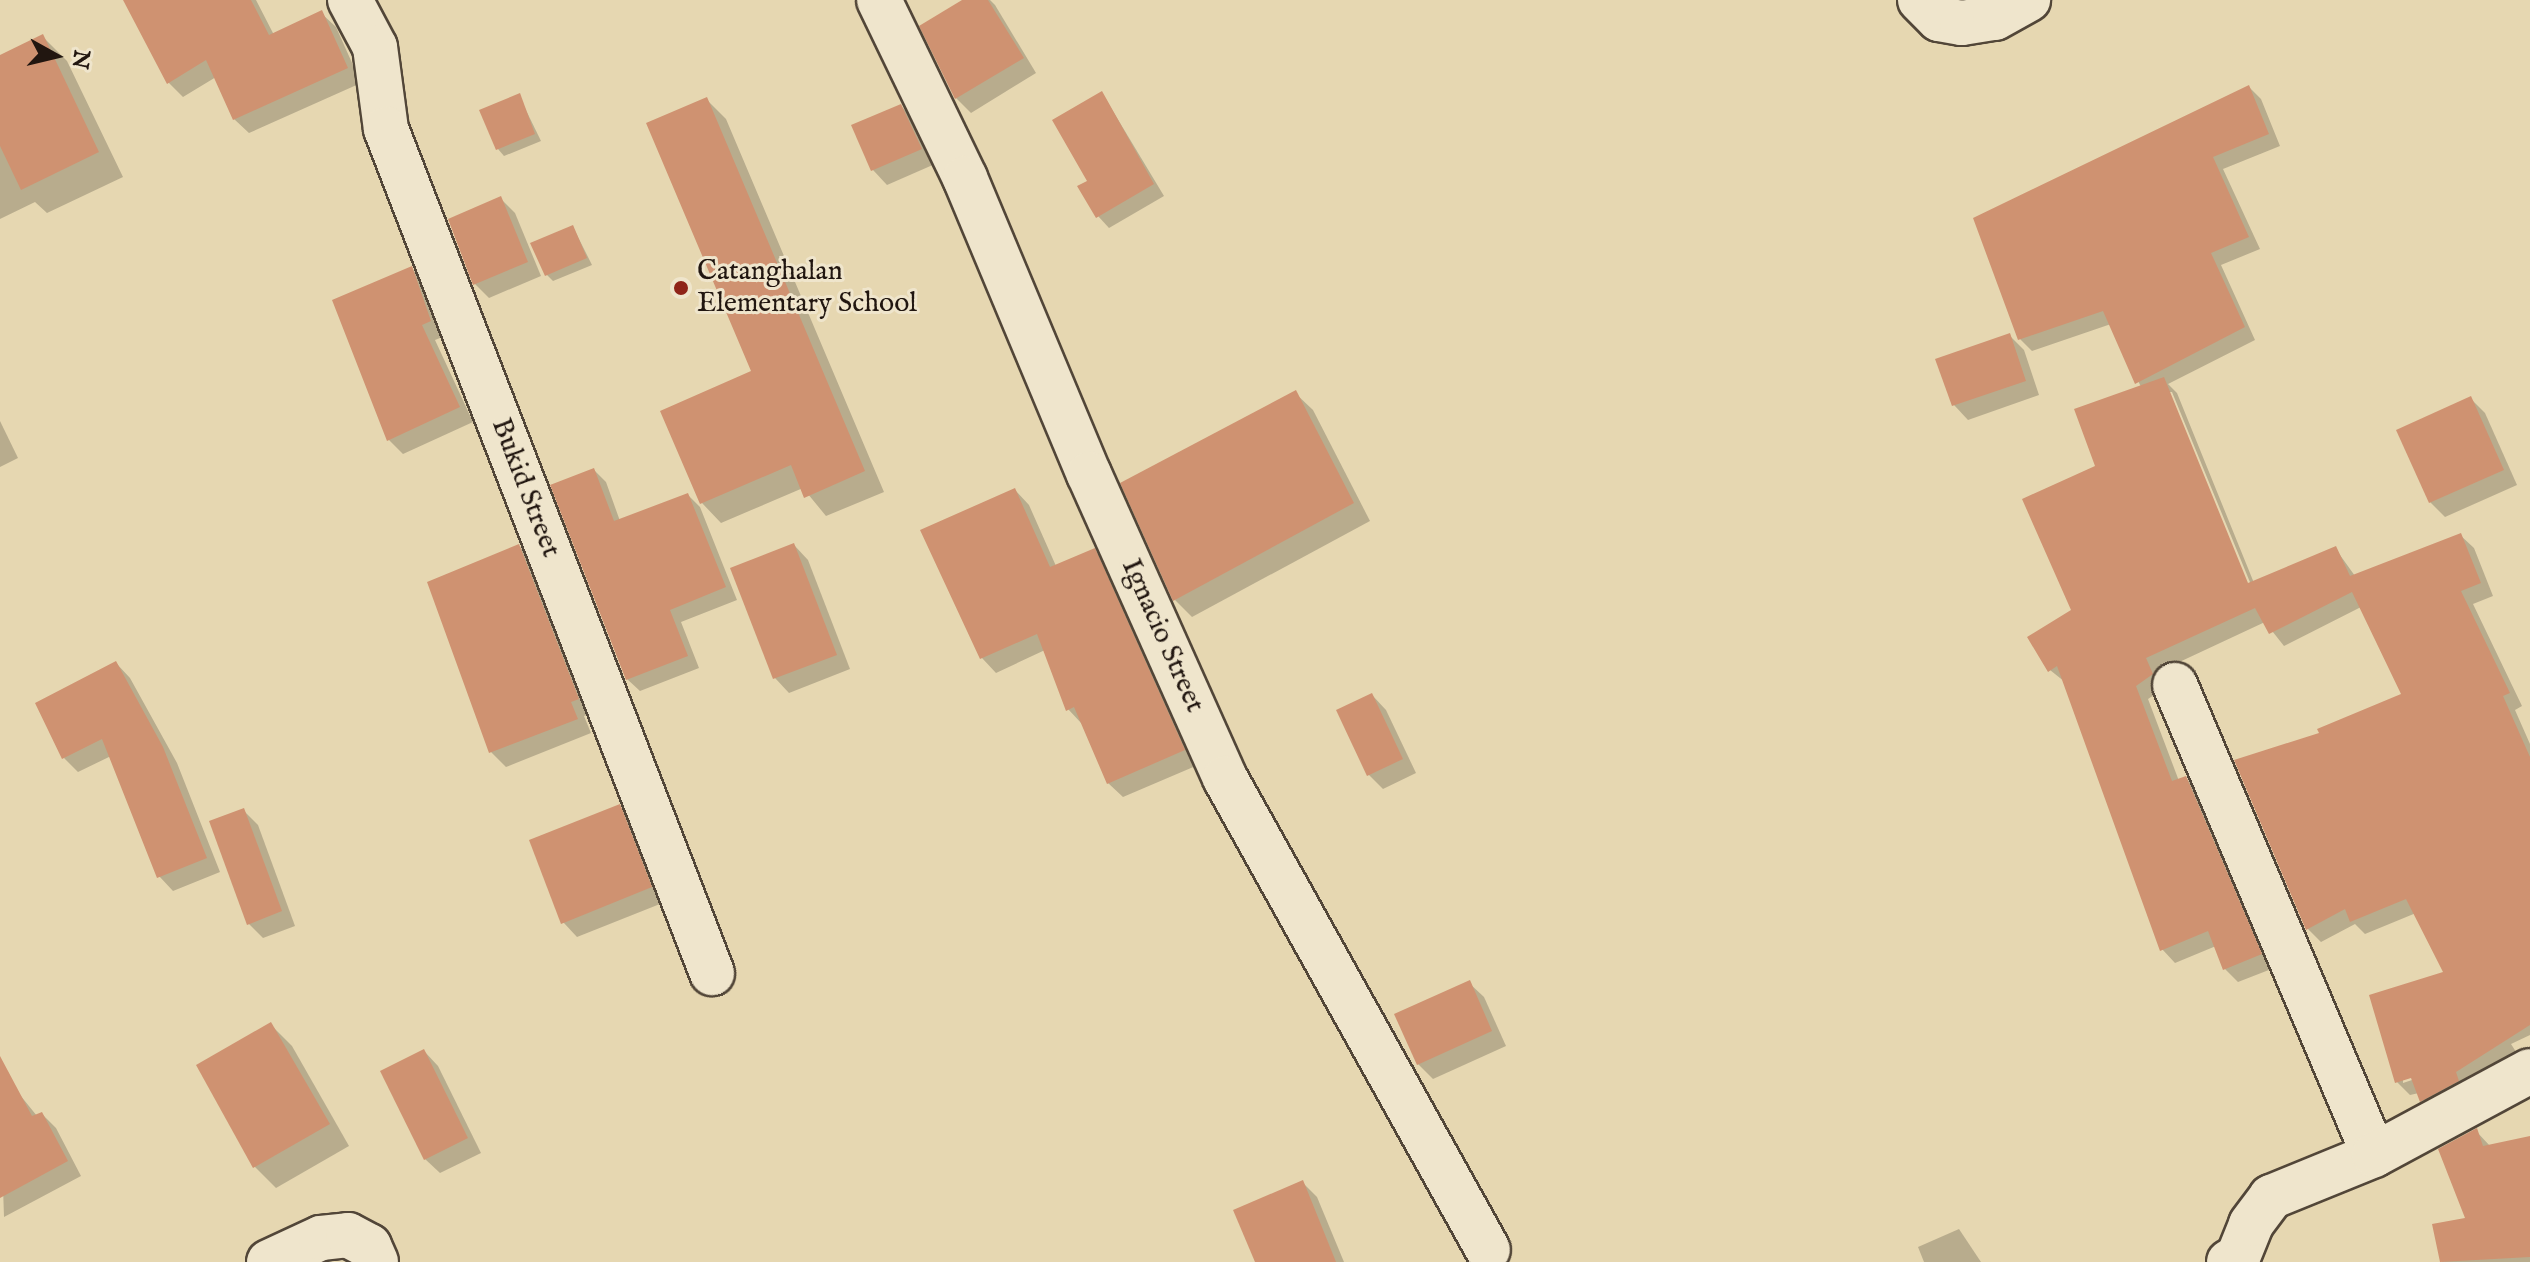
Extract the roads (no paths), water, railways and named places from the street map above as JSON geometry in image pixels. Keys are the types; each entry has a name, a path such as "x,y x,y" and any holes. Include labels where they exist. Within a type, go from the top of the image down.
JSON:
{"street":[{"name":"Bukid Street","path":"350,0 375,47 386,129 712,973"},
{"name":"Ignacio Street","path":"879,0 965,178 1089,474 1225,778 1488,1250"},
{"path":"1920,0 1939,19 1962,23 1995,18 2028,0"},
{"path":"2175,685 2374,1155"},
{"path":"2229,1262 2238,1257 2251,1224 2271,1197 2374,1155 2530,1071"},
{"path":"269,1262 321,1238 348,1235 369,1246 376,1262"}],"place":[{"name":"Catanghalan Elementary School","path":"681,288"}]}
